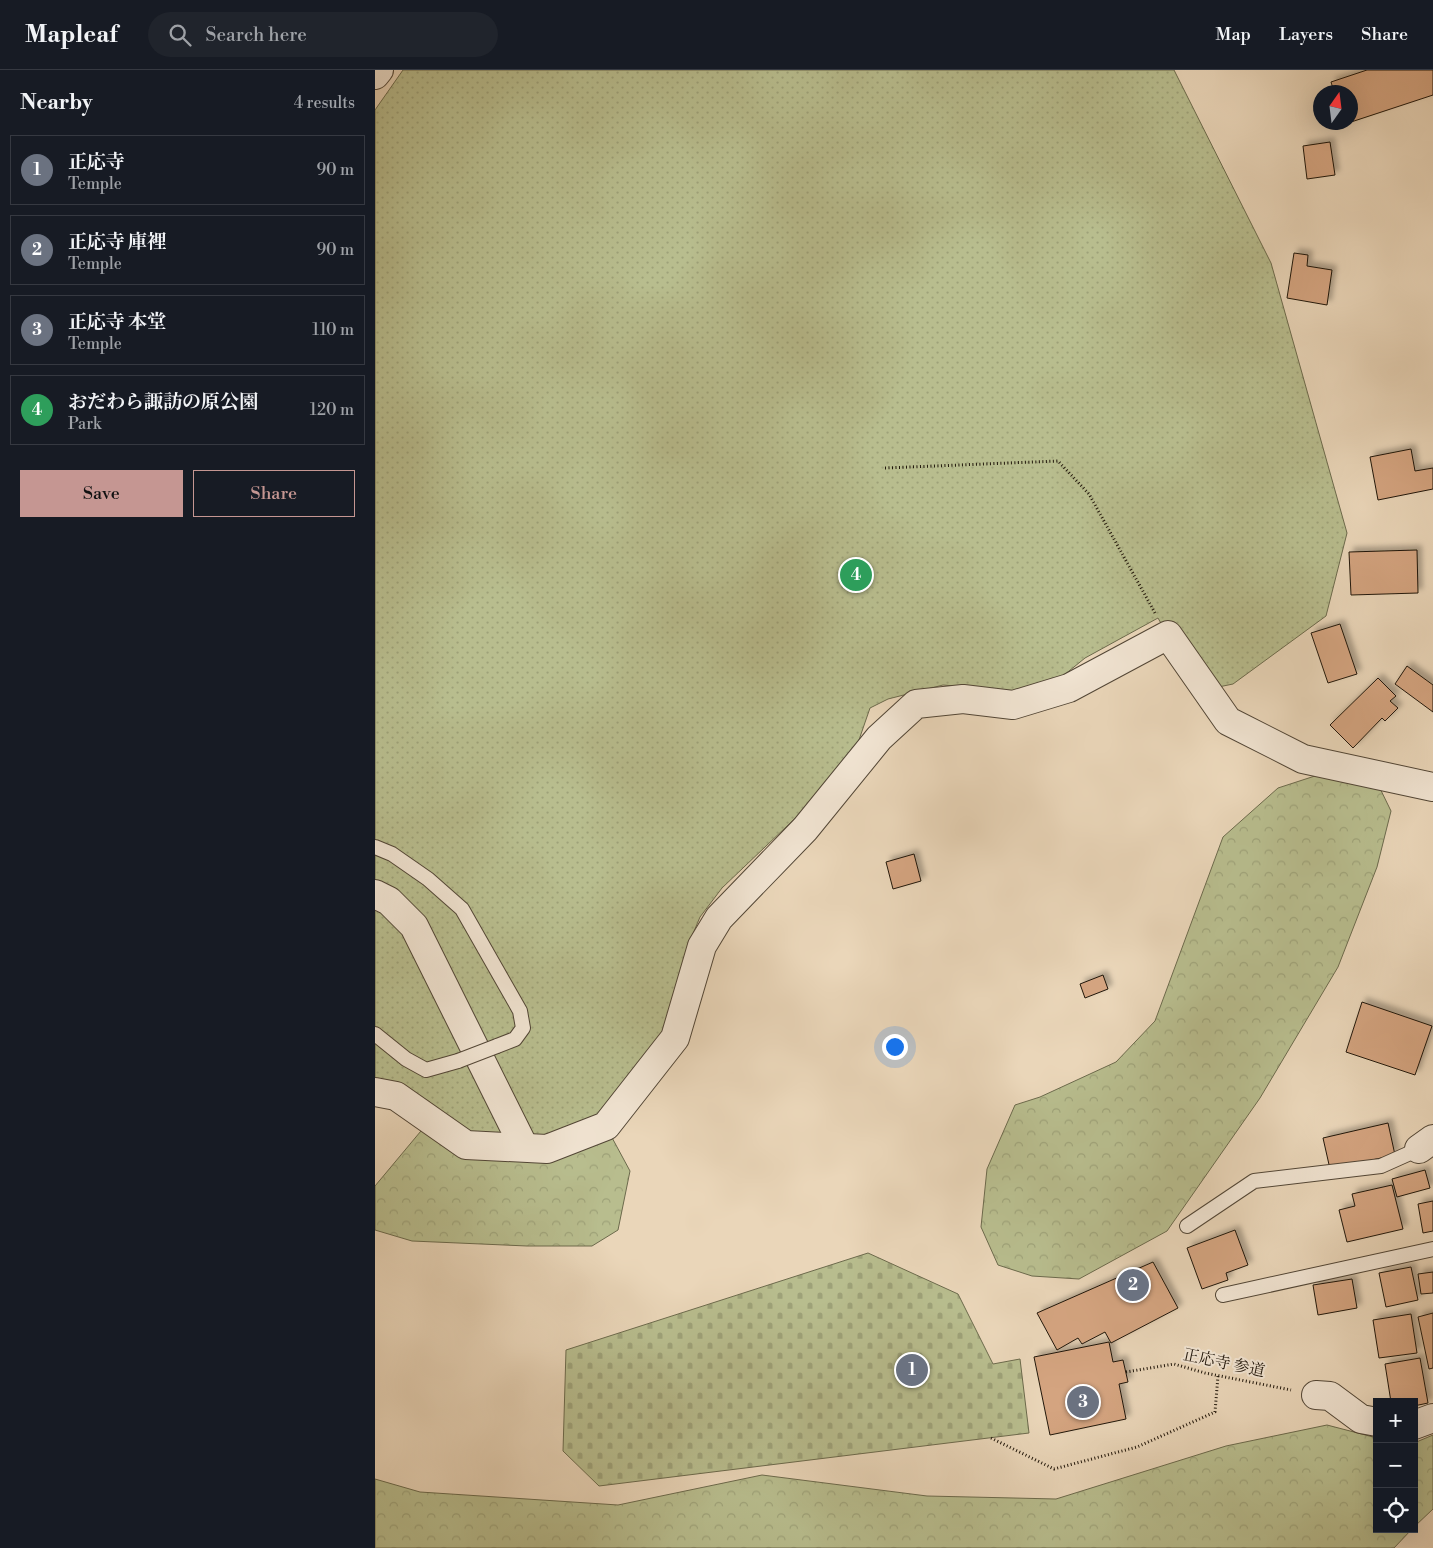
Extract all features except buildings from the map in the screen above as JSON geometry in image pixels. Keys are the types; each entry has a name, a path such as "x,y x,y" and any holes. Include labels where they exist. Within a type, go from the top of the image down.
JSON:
{"street":[{"path":"375,75 379,70"},
{"path":"375,1092 396,1096 466,1145 547,1149 606,1126 675,1038 702,946 719,918 805,829 879,738 916,704 963,699 1013,705 1069,688 1168,635 1228,721 1303,759 1433,787"},
{"path":"375,894 389,901 414,926 524,1147"},
{"path":"1316,1395 1330,1396 1361,1419 1373,1421"},
{"path":"1418,1424 1433,1418"}],"lane":[{"path":"375,847 392,854 428,879 462,909 521,1011 523,1028 515,1039 458,1061 425,1070 406,1059 375,1034"},
{"path":"1187,1226 1254,1181 1381,1166 1426,1144"},
{"path":"1223,1295 1433,1249"}],"path":[{"path":"885,468 1058,461 1089,494 1168,635"},
{"name":"正応寺 参道","path":"1126,1372 1174,1364 1219,1376 1316,1395"},
{"path":"991,1438 1054,1469 1137,1447 1215,1412 1219,1376"}],"green space":[{"path":"403,70 1174,70 1271,263 1347,533 1326,616 1233,684 1199,691 1158,618 1085,658 1042,693 1021,698 981,688 943,685 888,699 870,708 850,766 722,888 700,917 692,936 674,1008 662,1038 576,1145 484,1139 452,1120 427,1100 393,1084 375,1085 375,110"},
{"path":"1372,772 1391,811 1377,867 1338,967 1260,1098 1167,1231 1079,1279 1032,1276 998,1265 981,1227 987,1169 1015,1105 1040,1097 1116,1062 1155,1021 1223,837 1278,788 1321,774"},
{"path":"451,1095 603,1121 630,1171 618,1230 592,1246 527,1246 412,1241 375,1230 375,1186"},
{"path":"868,1253 958,1294 993,1364 1020,1359 1029,1433 599,1486 563,1451 566,1350"},
{"path":"1327,1425 1373,1437 1373,1533 1408,1533 1394,1548 375,1548 375,1479 420,1492 618,1505 762,1475 927,1496 1056,1499 1226,1446"},
{"path":"1433,1435 1433,1509 1418,1523 1418,1443"}],"place":[{"name":"おだわら諏訪の原公園","path":"856,575"},
{"name":"正応寺 庫裡","path":"1133,1285"},
{"name":"正応寺","path":"912,1370"},
{"name":"正応寺 本堂","path":"1083,1402"}]}
